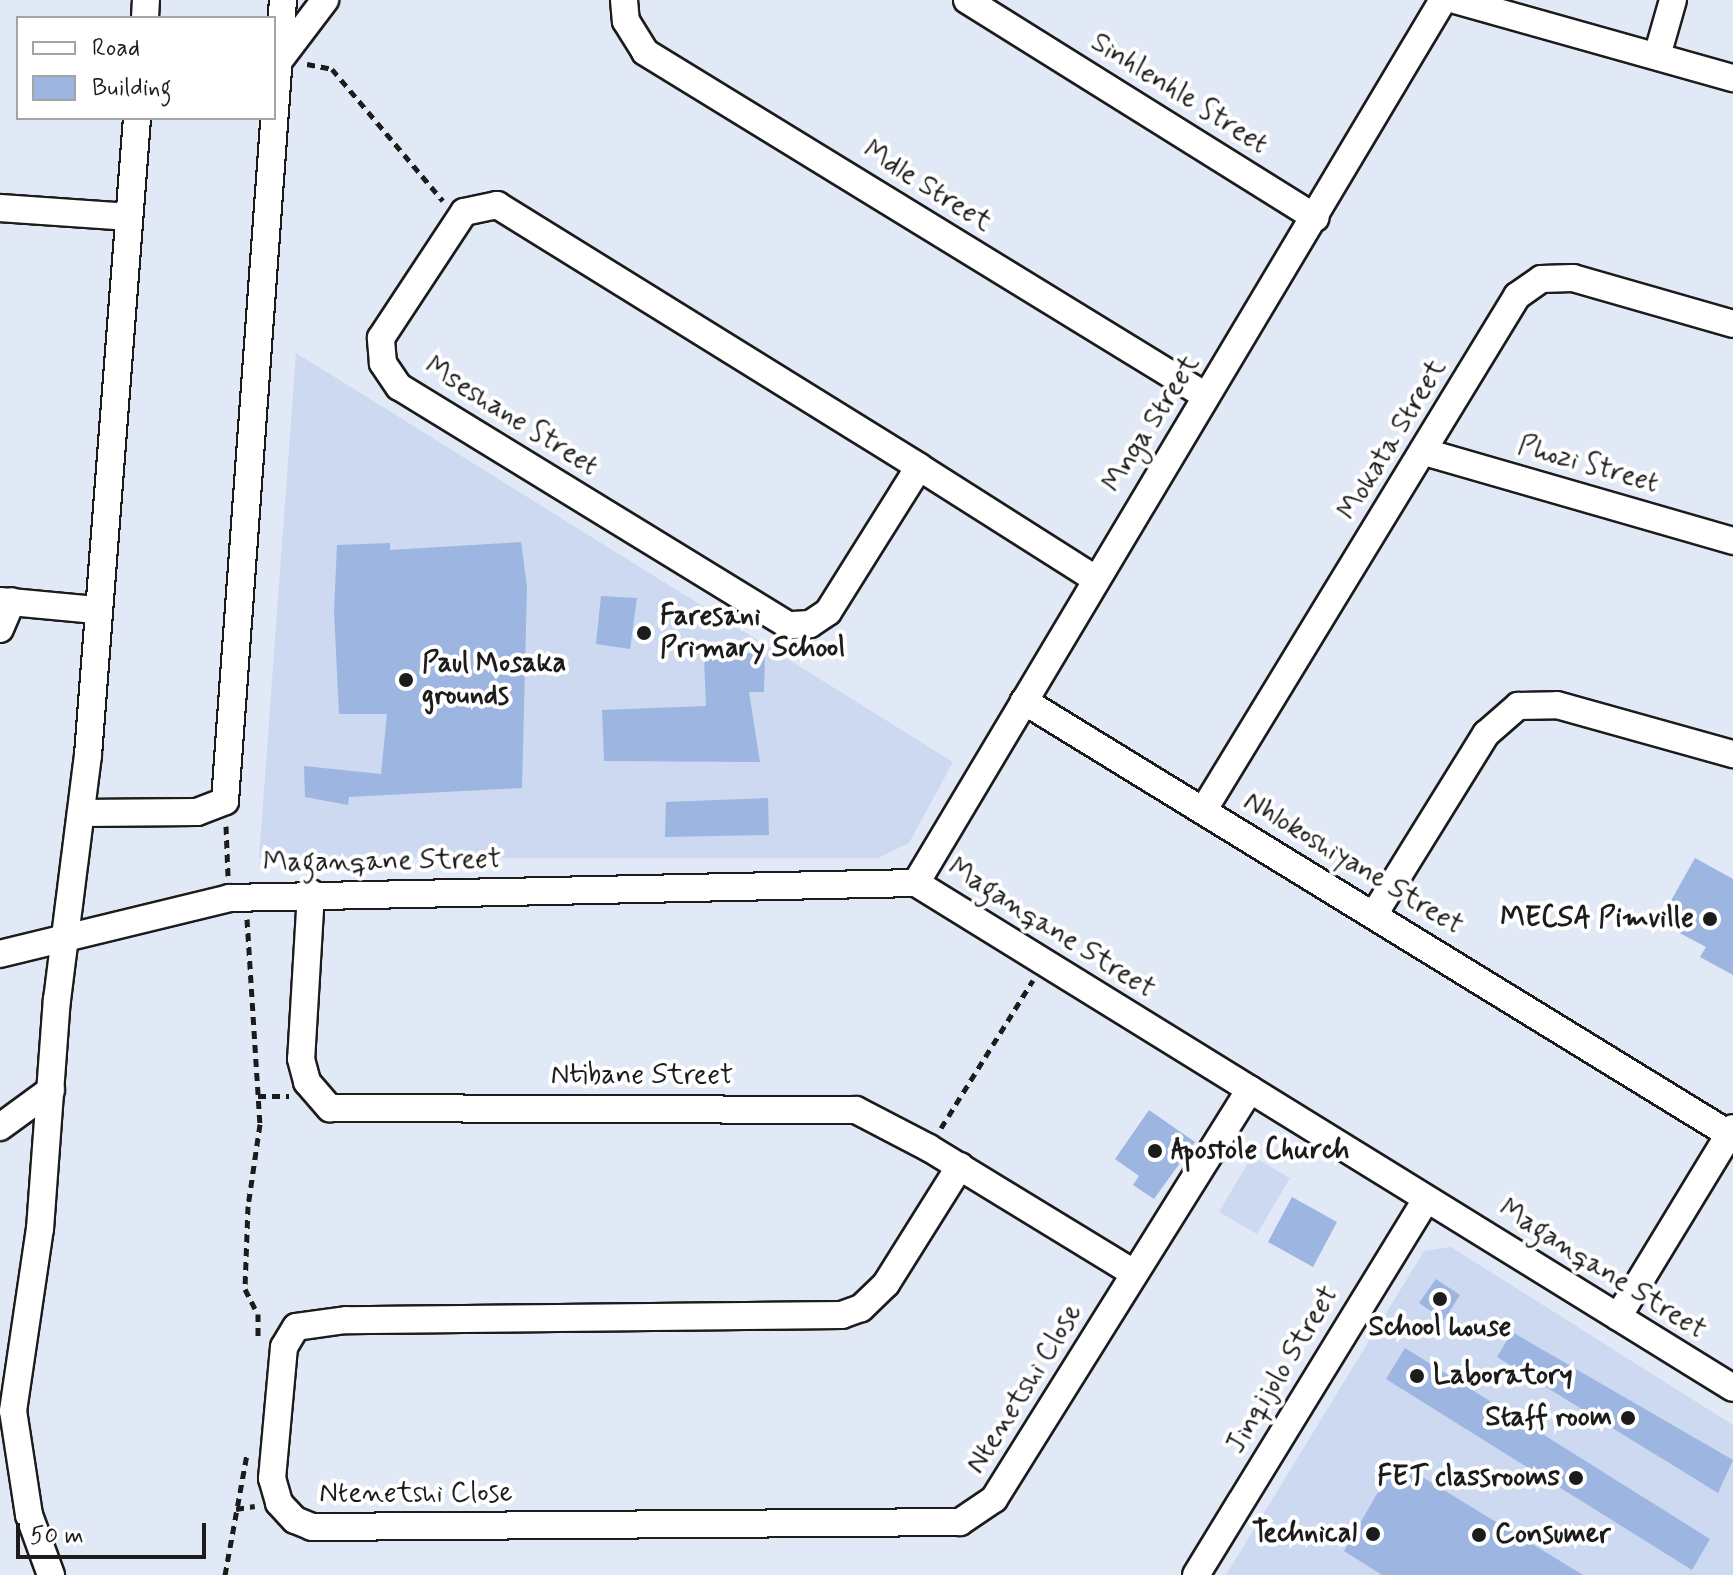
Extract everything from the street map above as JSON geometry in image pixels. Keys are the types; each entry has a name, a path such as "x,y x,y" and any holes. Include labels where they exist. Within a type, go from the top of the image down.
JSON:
{"street":[{"path":"82,813 197,812 225,801 283,0"},
{"path":"281,58 325,0"},
{"name":"Sinhlenhle Street","path":"967,0 1316,218"},
{"name":"Mnga Street","path":"916,883 1094,578 1316,218 1443,0"},
{"path":"1455,0 1733,78"},
{"path":"1657,56 1673,0"},
{"name":"Mdle Street","path":"625,11 645,52 1206,396"},
{"path":"13,1411 40,1229 64,936 82,813 137,120"},
{"path":"459,220 482,205 509,211 1094,578"},
{"path":"0,207 128,217"},
{"name":"Mseshane Street","path":"459,220 384,331 380,353 390,378 776,621 806,625 828,612 919,467"},
{"name":"Mokata Street","path":"1203,811 1425,452 1512,302 1535,281 1573,278 1733,324"},
{"name":"Phozi Street","path":"1425,452 1733,541"},
{"path":"0,629 6,601 96,610"},
{"name":"Nhlokoshiyane Street","path":"1024,701 1731,1131"},
{"path":"1375,913 1486,734 1518,706 1557,705 1733,754"},
{"name":"Maganqane Street","path":"0,954 64,936 238,898 311,893 916,883 1733,1388"},
{"name":"Ntibane Street","path":"311,893 301,1059 307,1082 330,1108 343,1112 842,1107 865,1113 929,1148 1134,1273"},
{"path":"0,1127 51,1090"},
{"name":"Ntenetshi Close","path":"960,1166 886,1284 861,1308 842,1315 346,1320 296,1327 286,1336 283,1361 272,1478 279,1503 295,1520 312,1527 960,1522 994,1499 1250,1090"},
{"path":"1618,1317 1731,1131"},
{"name":"Jinqijolo Street","path":"1196,1575 1426,1200"},
{"path":"0,1366 13,1411 29,1515 51,1575"}],"path":[{"path":"281,58 332,69 459,220"},
{"path":"225,801 238,898 260,1124 248,1206 245,1289 258,1314 257,1354"},
{"path":"929,1148 1044,962"},
{"path":"225,1575 250,1437"}],"shaded area":[{"path":"296,353 953,762 909,843 878,858 259,858"},
{"path":"1252,1156 1290,1178 1257,1234 1219,1212"},
{"path":"1451,1247 1733,1425 1733,1575 1226,1575 1424,1251"}],"building":[{"path":"521,542 527,587 522,788 349,797 348,805 305,797 304,766 381,774 387,714 339,714 334,611 337,545 390,543 390,550"},
{"path":"601,596 637,598 630,649 596,644"},
{"path":"765,652 764,692 749,692 760,762 604,761 602,710 706,706 704,657"},
{"path":"768,798 769,835 665,837 666,802"},
{"path":"1695,858 1733,879 1733,975 1700,957 1706,947 1659,922"},
{"name":"Apostole Church","path":"1149,1110 1195,1142 1154,1199 1133,1185 1139,1176 1115,1159"},
{"path":"1292,1197 1337,1222 1313,1267 1268,1242"},
{"name":"School house","path":"1436,1279 1460,1295 1444,1320 1419,1303"},
{"name":"Staff room","path":"1512,1332 1733,1460 1718,1493 1497,1357"},
{"name":"FET classrooms","path":"1405,1348 1710,1539 1692,1570 1386,1379"},
{"path":"1396,1461 1583,1575 1382,1575 1344,1551"}],"place":[{"name":"Faresani Primary School","path":"644,633"},
{"name":"Paul Mosaka grounds","path":"406,680"},
{"name":"MECSA Pimville","path":"1710,919"},
{"name":"Apostole Church","path":"1155,1151"},
{"name":"School house","path":"1440,1299"},
{"name":"Laboratory","path":"1417,1376"},
{"name":"Staff room","path":"1628,1418"},
{"name":"FET classrooms","path":"1576,1478"},
{"name":"Technical","path":"1373,1534"},
{"name":"Consumer","path":"1479,1535"}]}
